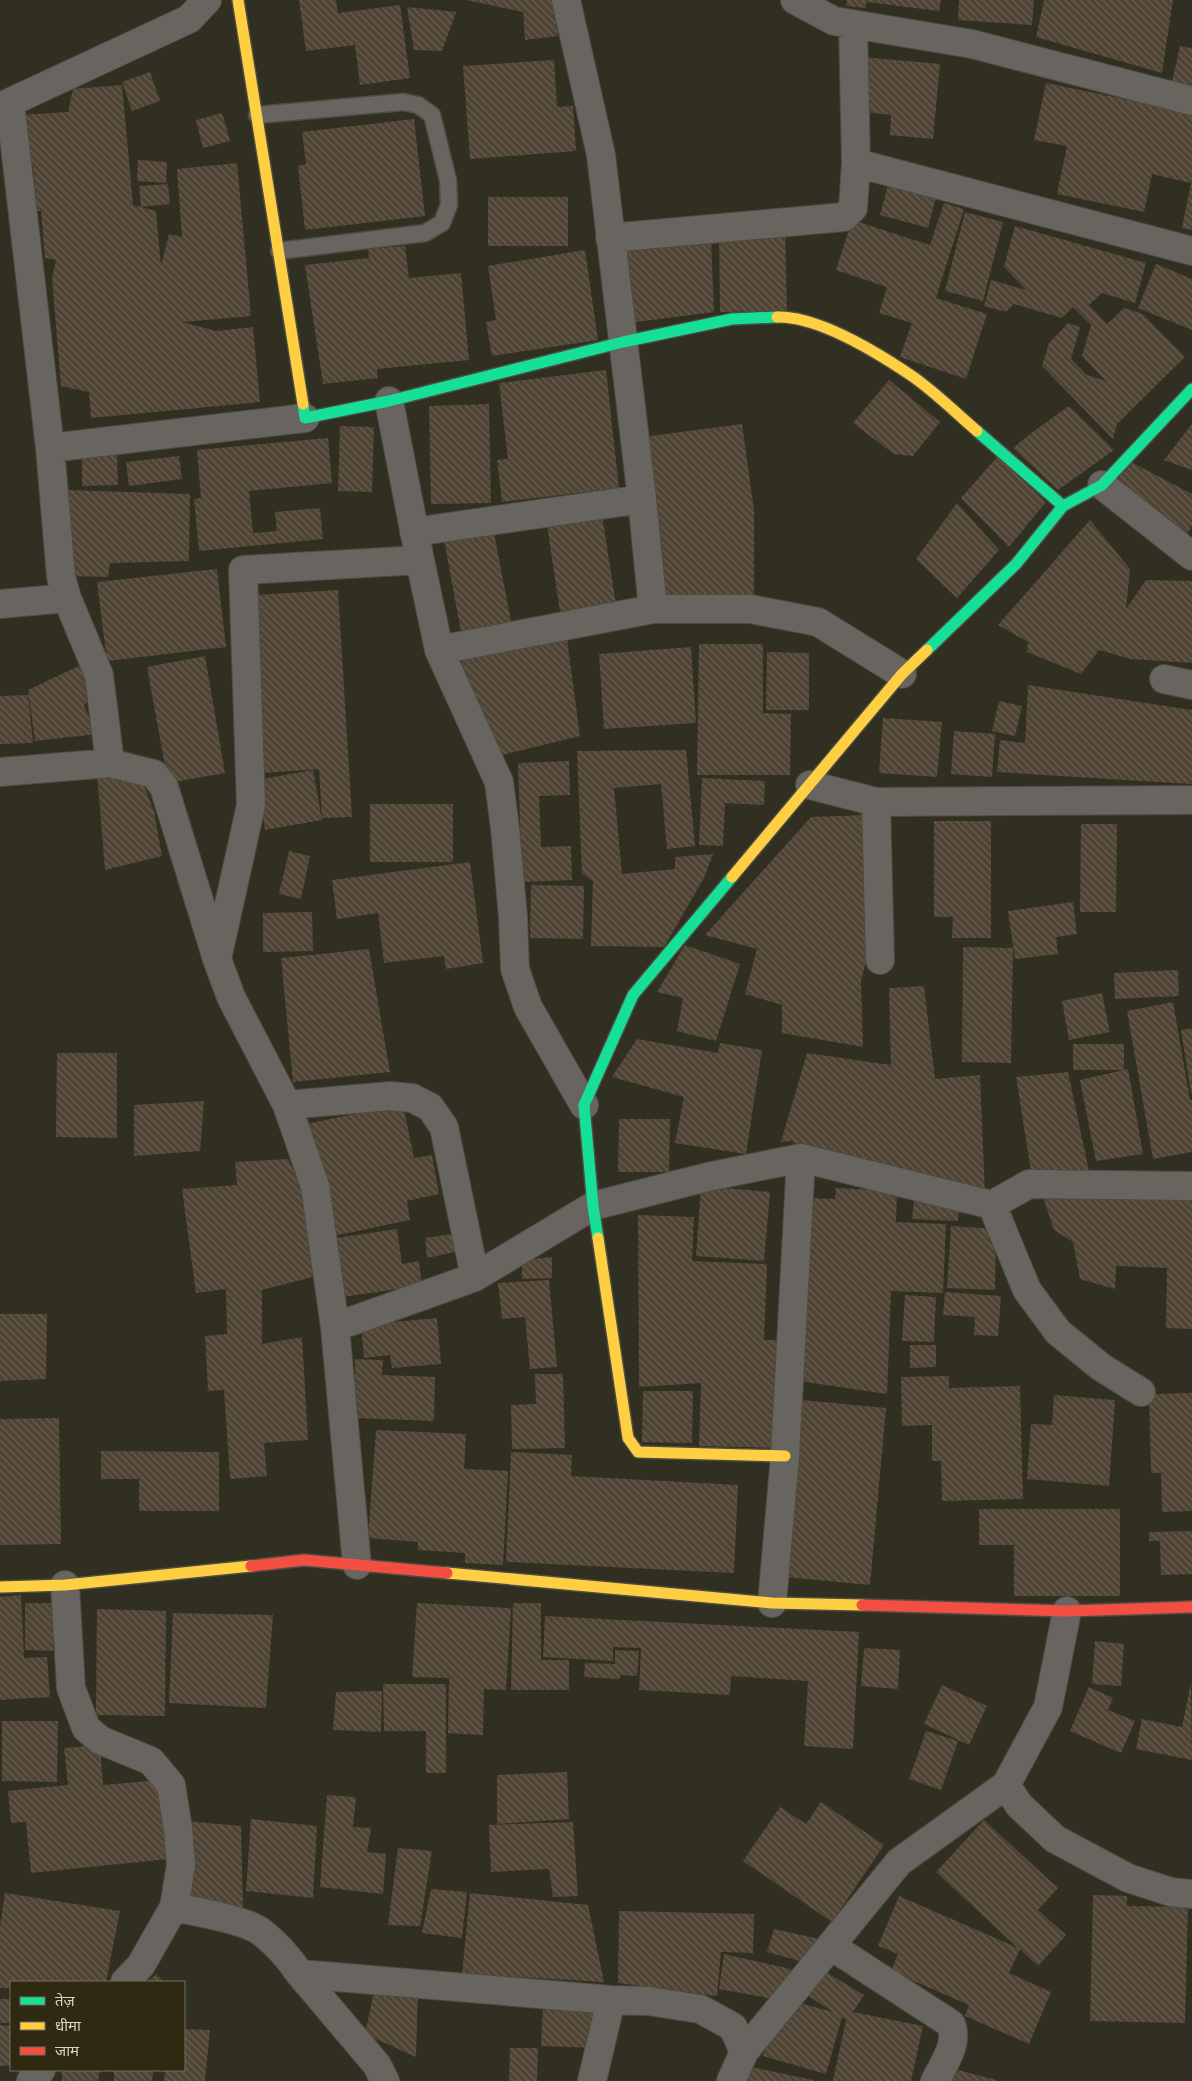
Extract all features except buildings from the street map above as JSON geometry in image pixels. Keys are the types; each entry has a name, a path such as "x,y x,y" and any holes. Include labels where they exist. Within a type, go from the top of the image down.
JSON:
{"street":[{"path":"110,763 99,675 67,598 61,577 50,448 5,105 190,19 206,0"},
{"path":"238,0 306,418"},
{"path":"566,0 601,155 642,499 653,610"},
{"path":"795,0 834,21 972,44 1192,101"},
{"path":"610,238 844,217 853,208 856,163 853,24"},
{"path":"856,163 1192,251"},
{"path":"50,448 306,418 389,401 623,342 732,319 787,317 832,329 913,377 1063,506"},
{"path":"584,1106 633,995 902,674 1016,564 1063,506 1102,485 1192,389"},
{"path":"389,401 439,650 499,782 514,917 515,969 528,1007 584,1106 593,1206 628,1438 638,1452 785,1456"},
{"path":"1102,485 1192,556"},
{"path":"414,532 642,499"},
{"path":"217,960 251,804 243,570 420,560"},
{"path":"0,604 67,598"},
{"path":"439,650 653,610 750,609 818,622 902,674"},
{"path":"1164,679 1192,685"},
{"path":"0,772 110,763 154,774 164,786 217,960 231,997 287,1105 315,1186 335,1327 357,1566"},
{"path":"810,785 876,802 1192,800"},
{"path":"876,802 880,960"},
{"path":"287,1105 390,1096 412,1098 430,1107 444,1127 475,1277"},
{"path":"335,1327 475,1277 593,1206 707,1177 800,1158 992,1205 1029,1184 1192,1186"},
{"path":"772,1604 785,1456 800,1158"},
{"path":"992,1205 1027,1290 1058,1332 1101,1367 1141,1392"},
{"path":"0,1587 65,1585 304,1560 772,1604 1067,1610 1192,1607"},
{"path":"65,1585 71,1688 86,1728 100,1740 151,1761 170,1785 178,1829 181,1865 174,1907 141,1965 125,1981"},
{"path":"731,2081 744,2052 899,1862 1006,1785 1048,1707 1067,1610"},
{"path":"1006,1785 1019,1805 1055,1839 1128,1878 1171,1892 1192,1894"},
{"path":"174,1907 240,1923 259,1930 289,1958 300,1974 377,2064 385,2081"},
{"path":"830,1946 951,2024 954,2040 935,2081"},
{"path":"300,1974 611,2000 648,2001 700,2010 733,2027 744,2052"},
{"path":"592,2081 611,2000"},
{"path":"31,2081 40,2071"}],"lane":[{"path":"257,115 403,102 418,104 432,115 448,180 449,205 442,223 425,232 279,252"}],"traffic: fast":[{"path":"303,404 305,418 389,401 623,342 732,319 777,317"},
{"path":"927,650 1016,564 1063,506 1102,485 1192,389"},
{"path":"977,431 1063,506"},
{"path":"598,1238 593,1206 584,1105 633,995 732,877"}],"traffic: slow":[{"path":"238,0 303,404"},
{"path":"777,317 793,318 829,329 865,347 921,382 977,431"},
{"path":"732,877 902,674 927,650"},
{"path":"598,1238 628,1438 638,1452 785,1456"},
{"path":"0,1587 65,1585 251,1566"},
{"path":"447,1573 772,1603 862,1605"}],"traffic: jam":[{"path":"251,1566 304,1560 447,1573"},
{"path":"862,1605 1067,1611 1192,1607"}]}
